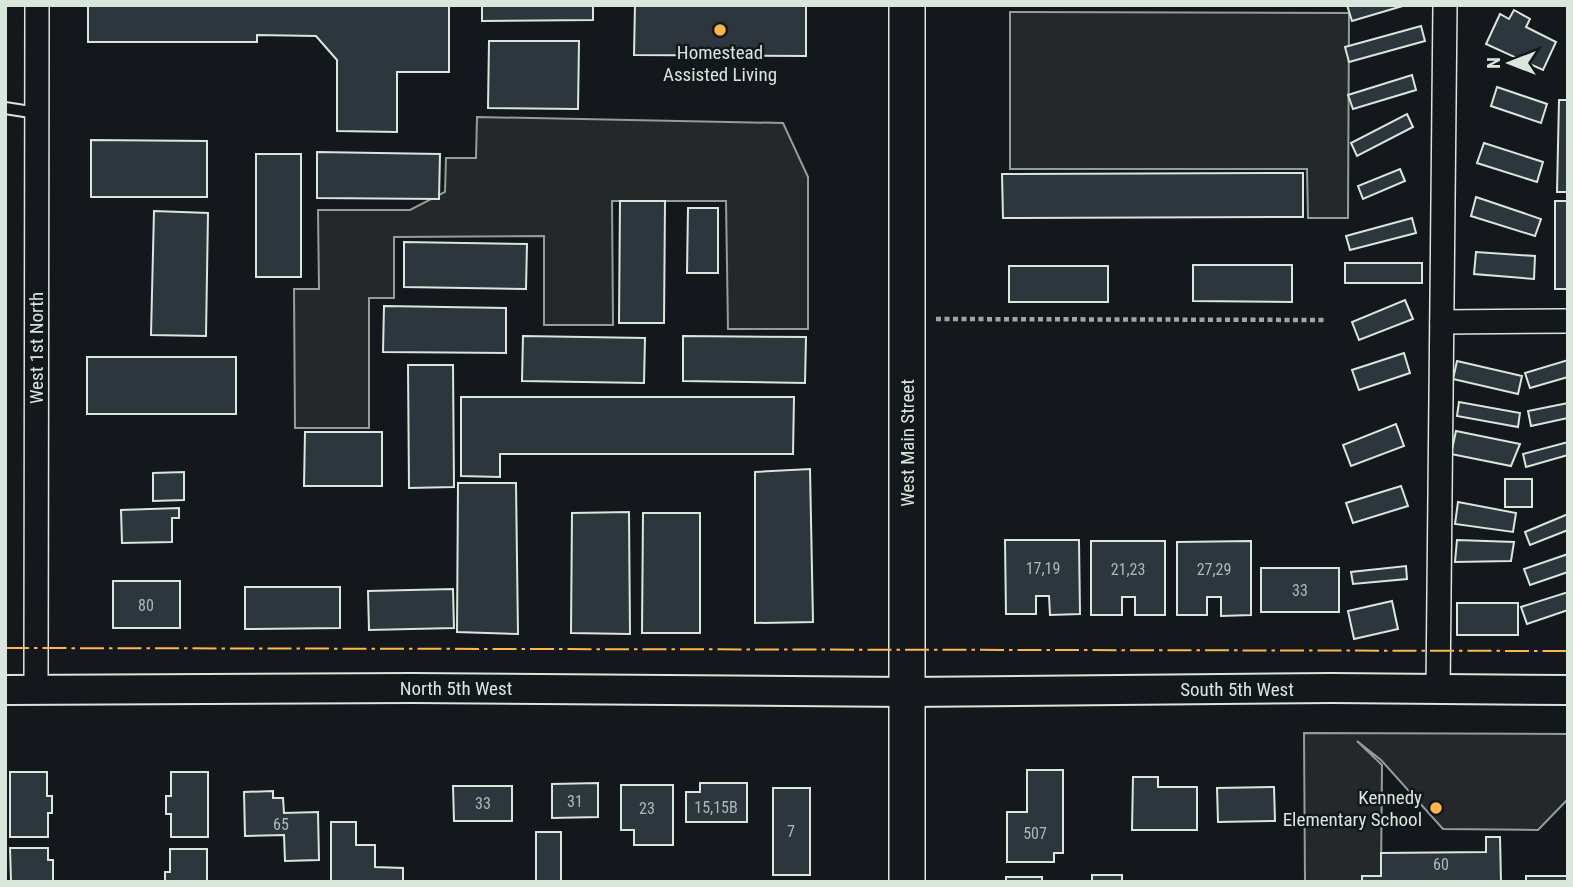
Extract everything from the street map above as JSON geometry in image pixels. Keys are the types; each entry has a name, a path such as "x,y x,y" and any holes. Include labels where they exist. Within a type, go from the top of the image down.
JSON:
{"main road":[{"name":"West Main Street","path":"906,882 908,5"}],"street":[{"name":"West 1st North","path":"36,690 37,5"},
{"path":"1438,691 1445,5"},
{"path":"1442,322 1568,321"},
{"name":"North 5th West","path":"5,690 425,688 907,692"},
{"name":"South 5th West","path":"907,692 1332,688 1568,691"}],"lane":[{"path":"5,108 37,113"}],"path":[{"path":"907,319 1326,320"}],"shaded area":[{"path":"1010,12 1349,13 1348,218 1308,218 1307,169 1010,169"},
{"path":"477,117 783,123 808,177 808,329 728,329 726,201 612,201 613,325 544,325 544,236 394,237 394,298 369,298 369,428 295,428 294,289 319,289 318,210 410,210 445,192 446,158 476,158"},
{"name":"Kennedy Elementary School","path":"1304,733 1568,734 1568,799 1538,830 1443,829 1381,760 1357,741 1382,765 1381,876 1362,876 1362,882 1305,882"}],"building":[{"path":"88,5 449,5 449,72 397,72 397,132 337,131 337,60 316,36 257,35 257,42 88,42"},
{"path":"482,5 593,5 593,20 482,21"},
{"name":"Homestead Assisted Living","path":"635,5 806,5 806,56 634,55"},
{"path":"1347,5 1406,5 1352,21"},
{"path":"1514,10 1530,19 1526,27 1556,42 1543,70 1486,44 1500,14 1509,19"},
{"path":"1421,26 1425,41 1349,62 1345,47"},
{"path":"489,41 579,41 578,109 488,108"},
{"path":"1412,75 1416,90 1353,109 1348,95"},
{"path":"1497,87 1547,104 1541,123 1491,106"},
{"path":"1559,100 1568,100 1568,192 1557,192"},
{"path":"1407,114 1413,127 1357,156 1351,143"},
{"path":"91,140 207,141 207,197 91,197"},
{"path":"1484,143 1543,162 1537,182 1477,163"},
{"path":"317,152 440,154 439,199 317,198"},
{"path":"256,154 301,154 301,277 256,277"},
{"path":"1400,169 1405,181 1363,199 1358,186"},
{"path":"1303,173 1303,217 1003,218 1002,174"},
{"path":"1476,197 1541,219 1535,236 1471,216"},
{"path":"620,201 665,201 664,323 619,323"},
{"path":"1555,201 1568,201 1568,289 1555,289"},
{"path":"688,208 718,208 718,273 687,273"},
{"path":"154,211 208,213 206,336 151,335"},
{"path":"1412,218 1416,233 1350,250 1346,236"},
{"path":"404,242 527,244 526,289 404,287"},
{"path":"1476,252 1535,256 1534,279 1474,274"},
{"path":"1345,263 1422,263 1422,283 1345,283"},
{"path":"1193,265 1292,265 1292,302 1193,301"},
{"path":"1009,266 1108,266 1108,302 1009,302"},
{"path":"1405,300 1413,319 1359,340 1352,322"},
{"path":"384,306 506,308 506,353 383,352"},
{"path":"523,336 645,338 644,383 522,381"},
{"path":"683,336 806,337 805,383 683,381"},
{"path":"1404,353 1410,373 1359,390 1352,370"},
{"path":"87,357 236,357 236,414 87,414"},
{"path":"1568,360 1568,377 1530,388 1525,373"},
{"path":"1457,361 1522,376 1518,394 1453,379"},
{"path":"408,365 453,365 454,487 409,488"},
{"path":"461,397 794,397 793,454 500,454 500,477 461,476"},
{"path":"1459,402 1520,413 1518,427 1457,416"},
{"path":"1568,403 1568,418 1531,426 1528,411"},
{"path":"1396,424 1404,446 1351,466 1343,445"},
{"path":"1456,431 1520,444 1511,466 1451,454"},
{"path":"305,432 382,432 382,486 304,486"},
{"path":"1568,442 1568,455 1526,467 1523,454"},
{"path":"810,469 813,622 755,623 755,472"},
{"path":"184,472 184,500 153,501 153,473"},
{"path":"1505,479 1532,479 1532,507 1505,507"},
{"path":"458,483 516,483 518,634 457,632"},
{"path":"1401,486 1408,506 1353,523 1346,503"},
{"path":"1458,502 1516,513 1513,532 1455,524"},
{"path":"179,508 179,518 172,518 172,542 122,543 121,510"},
{"path":"629,512 630,634 571,633 572,513"},
{"path":"643,513 700,513 700,633 642,633"},
{"path":"1568,514 1568,530 1530,545 1525,532"},
{"path":"1005,540 1079,540 1080,614 1050,615 1049,596 1036,596 1036,614 1006,614"},
{"path":"1457,540 1514,542 1511,561 1455,562"},
{"path":"1091,541 1165,541 1165,615 1135,615 1135,597 1122,597 1122,615 1091,615"},
{"path":"1251,541 1251,615 1221,616 1221,597 1207,597 1207,615 1177,615 1177,542"},
{"path":"1568,554 1568,572 1530,585 1524,569"},
{"path":"1406,566 1407,579 1353,584 1351,572"},
{"path":"1261,568 1339,568 1339,612 1261,612"},
{"path":"113,581 180,581 180,628 113,628"},
{"path":"245,587 340,587 340,628 245,629"},
{"path":"453,589 454,628 369,630 368,591"},
{"path":"1568,592 1568,610 1527,624 1521,607"},
{"path":"1392,601 1398,629 1354,639 1348,611"},
{"path":"1457,603 1518,603 1518,635 1457,635"},
{"path":"1027,770 1063,770 1063,853 1054,853 1054,862 1007,862 1007,812 1027,812"},
{"path":"10,772 47,772 47,796 52,796 52,813 48,813 48,837 10,837"},
{"path":"171,772 208,772 208,837 171,837 171,814 166,814 166,796 171,796"},
{"path":"1133,777 1158,777 1158,787 1197,787 1197,830 1132,830"},
{"path":"598,783 598,817 552,818 552,784"},
{"path":"700,783 747,783 747,822 686,822 686,792 700,792"},
{"path":"621,785 673,785 673,845 634,845 634,830 621,830"},
{"path":"453,786 512,786 512,821 454,821"},
{"path":"1274,787 1275,821 1218,822 1217,788"},
{"path":"773,788 810,788 810,875 773,875"},
{"path":"273,791 273,798 283,798 284,813 318,812 319,860 285,861 284,835 245,836 244,792"},
{"path":"331,822 356,822 356,845 375,845 375,867 403,868 403,882 331,882"},
{"path":"536,832 561,832 561,882 536,882"},
{"name":"Kennedy Elementary School","path":"1486,837 1500,837 1501,882 1362,882 1362,876 1381,876 1381,853 1486,852"},
{"path":"10,848 48,848 48,860 53,860 53,882 11,882"},
{"path":"170,849 207,849 207,882 165,882 165,872 170,872"},
{"path":"1092,875 1122,875 1122,882 1092,882"},
{"path":"1526,876 1568,876 1568,882 1526,882"},
{"path":"1006,877 1042,877 1042,882 1006,882"}],"power":[{"path":"5,648 1568,651"}],"place":[{"name":"Homestead Assisted Living","path":"720,30"},
{"name":"Kennedy Elementary School","path":"1436,808"}]}
